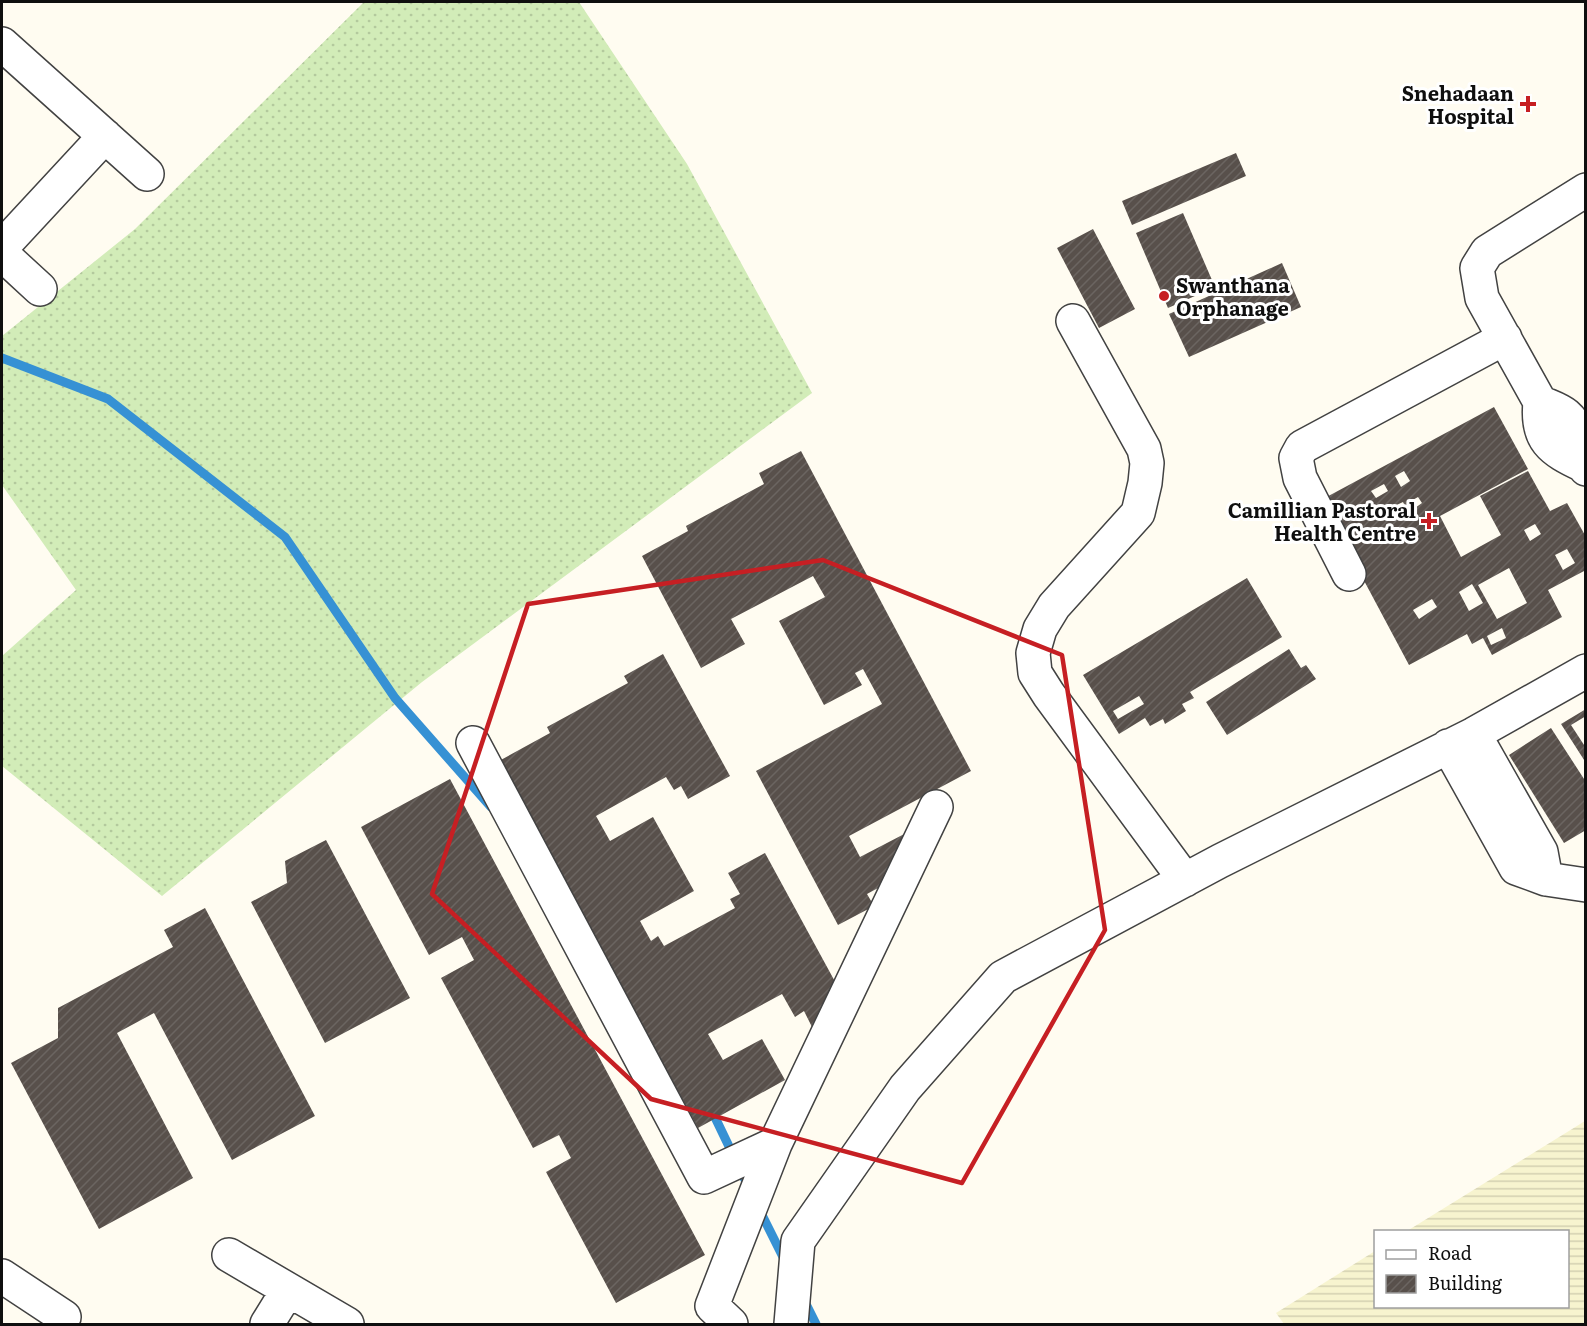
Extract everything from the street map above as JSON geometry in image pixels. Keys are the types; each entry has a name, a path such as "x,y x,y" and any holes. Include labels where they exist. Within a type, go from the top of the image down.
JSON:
{"street":[{"path":"2,44 147,174"},
{"path":"2,247 105,136"},
{"path":"1584,467 1560,454 1547,442 1541,432 1538,417 1540,402 1482,298 1477,268 1486,252 1586,190"},
{"path":"2,254 40,289"},
{"path":"1073,321 1144,449 1147,463 1145,483 1138,513 1054,606 1040,629 1033,653 1035,672 1185,880"},
{"path":"1349,574 1300,478 1296,458 1302,447 1505,338"},
{"path":"792,1312 798,1241 905,1088 1003,977 1220,861 1461,740 1586,670"},
{"path":"1461,740 1516,868 1546,879 1586,885"},
{"path":"472,743 704,1177 776,1144"},
{"path":"731,1324 712,1306 776,1144 936,807"},
{"path":"229,1255 347,1324"},
{"path":"2,1276 64,1317 60,1324"},
{"path":"267,1324 288,1290"}],"highlighted area":[{"path":"823,560 1062,655 1105,930 962,1183 651,1099 432,894 528,604"}],"shaded area":[{"path":"1585,1121 1585,1324 1284,1324 1276,1313 1374,1252 1374,1308 1569,1308 1569,1230 1409,1230"}],"green space":[{"path":"364,2 579,2 687,164 812,393 422,682 162,896 2,766 2,656 76,590 2,485 2,336 135,229"}],"building":[{"path":"1236,153 1246,176 1132,225 1122,201"},
{"path":"1183,213 1215,287 1168,308 1136,233"},
{"path":"1093,229 1135,309 1099,328 1057,248"},
{"path":"1282,263 1301,307 1189,357 1169,314"},
{"path":"1494,407 1528,469 1440,516 1461,557 1501,535 1480,496 1528,471 1550,511 1567,503 1586,537 1586,570 1548,590 1562,617 1492,655 1483,638 1472,644 1467,634 1409,665 1321,500","holes":["1404,471 1410,481 1401,487 1395,476","1384,484 1388,491 1376,498 1371,491","1418,497 1422,503 1415,508 1411,501","1403,502 1407,510 1388,520 1384,511","1535,524 1541,534 1530,541 1524,530","1567,549 1575,563 1563,570 1555,555","1509,568 1527,603 1497,619 1478,585","1472,584 1483,603 1469,611 1459,592","1432,599 1437,607 1419,619 1413,610","1502,628 1506,638 1491,645 1487,636"]},
{"path":"801,451 971,771 849,836 860,857 910,831 882,895 878,888 867,894 874,906 838,925 756,771 882,704 863,669 855,673 862,685 824,705 779,621 825,597 813,576 731,619 745,644 701,668 642,556 688,531 686,526 764,484 759,473"},
{"path":"1247,578 1282,637 1190,692 1194,698 1182,704 1186,711 1165,724 1163,719 1150,726 1145,718 1119,734 1083,675","holes":["1139,696 1144,704 1118,719 1113,711"]},
{"path":"1289,649 1301,668 1306,665 1316,679 1227,735 1206,702"},
{"path":"663,654 730,776 688,799 681,786 674,790 666,777 596,816 610,841 653,817 694,891 640,921 651,941 658,936 664,946 735,908 730,899 740,894 728,873 765,853 851,1011 814,1031 804,1011 795,1017 782,994 708,1034 723,1060 762,1039 785,1080 698,1128 499,761 550,733 547,727 628,683 624,676"},
{"path":"1586,709 1586,716 1571,725 1586,748 1586,763 1561,724"},
{"path":"1551,728 1586,782 1586,830 1564,843 1509,755"},
{"path":"450,779 705,1255 616,1303 546,1172 571,1158 559,1135 533,1148 441,978 474,960 462,937 429,955 361,827"},
{"path":"326,840 410,998 325,1043 251,902 287,883 285,861"},
{"path":"205,908 315,1116 232,1160 154,1013 117,1033 193,1178 99,1229 11,1063 58,1038 58,1008 173,947 164,930"}],"waterway":[{"path":"2,358 108,399 285,537 395,698 491,807"},
{"path":"711,1109 749,1188"},
{"path":"759,1209 785,1261"},
{"path":"804,1300 816,1324"}],"place":[{"name":"Snehadaan Hospital","path":"1528,104"},
{"name":"Swanthana Orphanage","path":"1164,296"},
{"name":"Camillian Pastoral Health Centre","path":"1429,521"}]}
